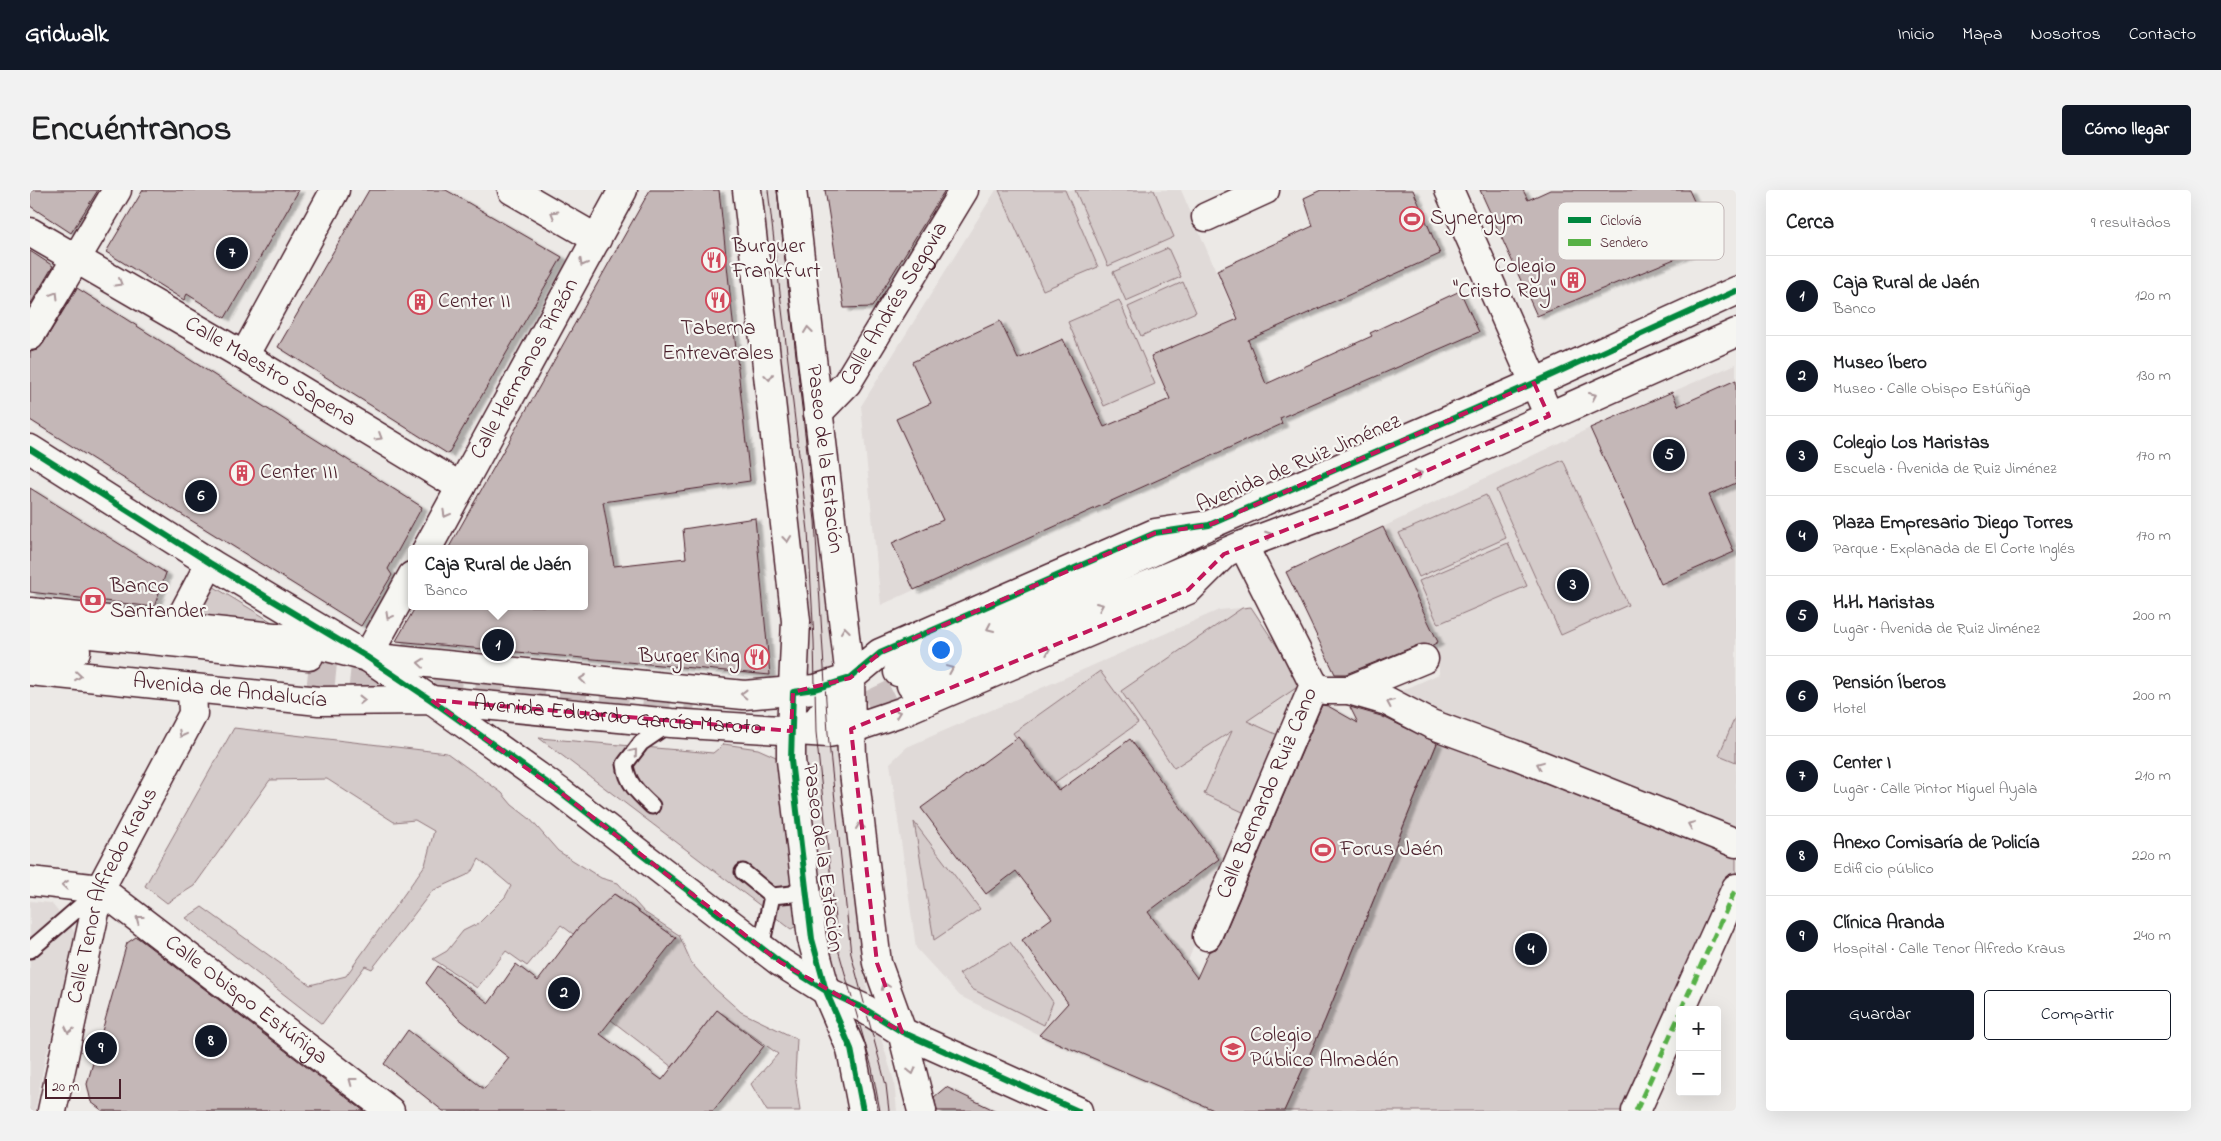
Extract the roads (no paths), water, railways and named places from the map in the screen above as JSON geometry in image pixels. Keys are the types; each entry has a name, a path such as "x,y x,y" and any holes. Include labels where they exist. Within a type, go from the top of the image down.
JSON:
{"street":[{"path":"30,336 117,190"},
{"path":"244,356 335,190"},
{"path":"512,190 597,238"},
{"name":"Calle Hermanos Pinzón","path":"429,545 623,190"},
{"name":"Paseo de la Estación","path":"747,190 796,621 791,760 812,939 826,991 851,1049 863,1111"},
{"name":"Paseo de la Estación","path":"792,190 850,678 852,756 876,964 902,1032 922,1111"},
{"name":"Calle Andrés Segovia","path":"818,413 847,383 964,190"},
{"path":"1206,218 1265,190"},
{"path":"1448,190 1549,416"},
{"name":"Calle Maestro Sapena","path":"30,232 244,356 461,487"},
{"name":"Avenida de Ruiz Jiménez","path":"1736,291 1534,383 1208,525 901,680 1352,504 1736,333"},
{"name":"Avenida Eduardo García Maroto","path":"30,449 210,563 367,657 431,700 791,731 828,733 851,729"},
{"name":"Avenida de Ruiz Jiménez","path":"793,692 815,689 850,678 880,654 1155,532 1208,525"},
{"name":"Avenida de Ruiz Jiménez","path":"851,729 901,712 1188,590 1234,549"},
{"name":"Calle Bernardo Ruiz Cano","path":"1206,936 1314,685 1234,549"},
{"path":"176,627 210,563"},
{"path":"30,612 294,639 367,657 408,583"},
{"name":"Avenida de Andalucía","path":"30,628 308,664 30,647"},
{"name":"Avenida Eduardo García Maroto","path":"367,657 744,695 793,692"},
{"path":"1349,690 1424,659"},
{"name":"Avenida de Andalucía","path":"30,671 320,701 431,700"},
{"path":"791,731 816,722 850,678"},
{"path":"1314,685 1324,690 1349,690 1387,702 1430,724 1522,757 1736,843"},
{"name":"Calle Tenor Alfredo Kraus","path":"60,1106 100,889 193,714 192,688"},
{"path":"431,700 560,792 780,962 826,991 865,1009 902,1032 1078,1111"},
{"path":"30,881 100,889"},
{"path":"1684,1006 1736,888"},
{"name":"Calle Obispo Estúñiga","path":"100,889 390,1111"},
{"path":"1636,1111 1676,1023"}],"lane":[{"path":"652,806 632,786 626,776 625,764 642,743 671,722"},
{"path":"743,872 772,896 792,894 801,888 805,873"},
{"path":"30,950 100,889"},
{"path":"761,947 772,896"}],"tunnel":[{"path":"308,672 694,712"},
{"path":"828,717 855,712 905,688"}],"tram line":[{"path":"768,190 808,531 814,641 816,732 838,949 872,1068 880,1111"},
{"path":"777,190 815,521 828,733 851,954 886,1085 889,1111"}],"place":[{"name":"Synergym","path":"1412,219"},
{"name":"Center I","path":"232,253"},
{"name":"Burguer Frankfurt","path":"714,260"},
{"name":"Colegio \"Cristo Rey\"","path":"1573,280"},
{"name":"Taberna Entrevarales","path":"718,300"},
{"name":"Center II","path":"420,302"},
{"name":"H.H. Maristas","path":"1669,455"},
{"name":"Center III","path":"242,473"},
{"name":"Pensión Íberos","path":"201,496"},
{"name":"Colegio Los Maristas","path":"1573,585"},
{"name":"Banco Santander","path":"93,600"},
{"name":"Caja Rural de Jaén","path":"498,645"},
{"name":"Burger King","path":"757,657"},
{"name":"Forus Jaén","path":"1323,850"},
{"name":"Plaza Empresario Diego Torres","path":"1531,949"},
{"name":"Museo Íbero","path":"564,993"},
{"name":"Anexo Comisaría de Policía","path":"211,1041"},
{"name":"Clínica Aranda","path":"101,1048"},
{"name":"Colegio Público Almadén","path":"1233,1049"}]}
